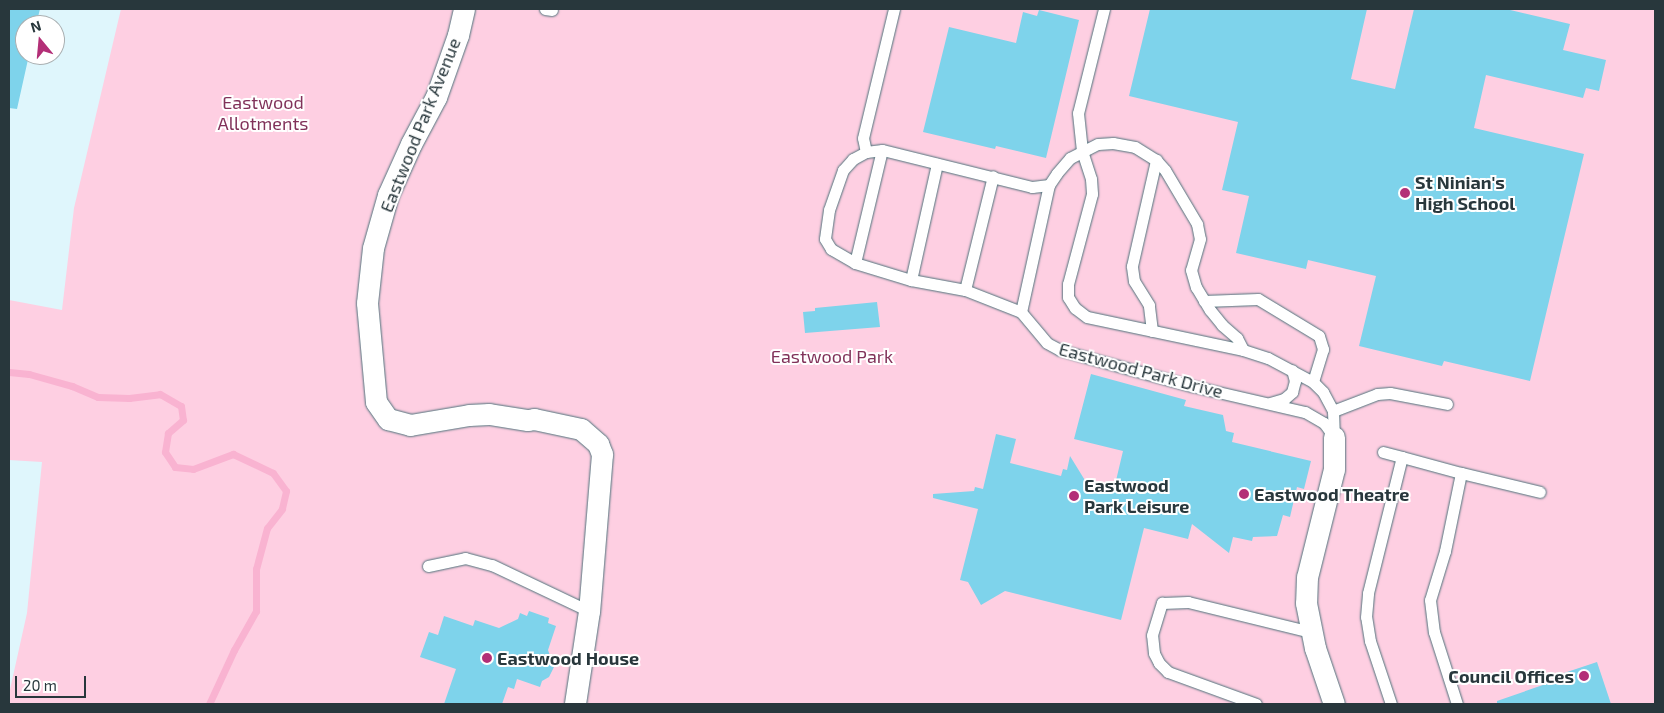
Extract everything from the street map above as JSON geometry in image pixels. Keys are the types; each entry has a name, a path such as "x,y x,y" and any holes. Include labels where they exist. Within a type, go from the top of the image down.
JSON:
{"street":[{"name":"Eastwood Park Avenue","path":"464,9 458,34 436,97 411,144 388,195 373,248 367,303 376,402 388,419 410,425 469,415 489,414 544,421 582,429 598,444 602,454 589,611 576,704"},
{"path":"1334,437 1334,468 1307,577 1306,604 1311,632 1334,704"}],"lane":[{"path":"866,152 864,138 894,9"},
{"path":"1104,9 1078,113 1082,150 1091,179 1092,194 1068,284 1068,297 1075,308 1087,317 1243,350 1268,358 1292,370 1313,382 1324,392 1333,411 1334,437"},
{"path":"1049,185 1032,187 994,176 882,150 866,152 853,159 843,170 829,210 825,239 831,249 855,263 911,280 965,290 1020,312 1049,185 1070,158 1082,150 1098,144 1113,143 1135,148 1156,160 1165,170 1197,224 1200,238 1191,270 1196,287 1222,325 1237,338 1243,350"},
{"path":"855,263 882,150"},
{"path":"1152,331 1150,305 1134,281 1132,266 1156,160"},
{"path":"911,280 937,164"},
{"path":"965,290 994,176"},
{"path":"1204,301 1258,299 1319,336 1323,349 1313,382"},
{"name":"Eastwood Park Drive","path":"1020,312 1047,343 1060,350 1305,412 1324,423 1334,437"},
{"path":"1268,404 1284,399 1292,392 1294,381 1292,370"},
{"path":"1333,411 1377,394 1390,393 1446,404"},
{"path":"1383,452 1540,492"},
{"path":"1391,704 1370,641 1366,617 1368,593 1402,457"},
{"path":"1457,704 1434,632 1430,607 1460,473"},
{"path":"428,566 465,558 492,565 589,611"},
{"path":"1256,704 1168,672 1159,663 1154,653 1152,635 1162,602 1188,602 1311,632"}],"green space":[{"name":"Eastwood Park","path":"121,9 1655,9 1655,704 9,704 9,694 27,613 42,462 9,460 9,300 62,310 74,208"}],"building":[{"path":"9,9 40,9 38,15 15,15 15,65 27,65 17,109 9,108"},
{"name":"St Ninian's High School","path":"1150,9 1367,9 1351,79 1395,89 1414,9 1506,9 1570,24 1563,50 1606,60 1599,91 1586,88 1583,98 1486,75 1474,128 1584,154 1530,381 1444,361 1442,366 1359,346 1376,276 1308,260 1306,269 1236,253 1249,196 1222,190 1238,122 1129,96"},
{"path":"1039,10 1079,20 1046,158 996,146 995,149 923,132 949,27 1016,43 1023,12 1037,16"},
{"path":"877,302 880,327 805,333 803,312 815,311 815,308"},
{"name":"Eastwood Park Leisure","path":"1091,374 1186,400 1184,406 1223,415 1226,431 1234,433 1232,442 1311,461 1304,489 1297,487 1290,517 1283,515 1277,536 1253,537 1252,541 1233,537 1229,553 1192,524 1188,539 1144,528 1121,620 1005,591 981,605 968,582 960,580 978,509 933,498 933,494 974,491 975,487 983,489 996,434 1016,439 1010,463 1061,476 1063,469 1067,470 1070,456 1086,482 1114,489 1123,451 1074,439"},
{"name":"Eastwood House","path":"529,611 549,618 548,623 556,626 548,650 554,667 549,677 542,681 540,687 517,679 514,689 508,687 502,704 444,704 456,669 420,657 429,632 438,635 444,616 473,626 475,620 499,628 518,619 520,613 527,616"},
{"name":"Council Offices","path":"1597,662 1611,704 1497,704 1497,701 1566,677 1564,673"}],"waterway":[{"path":"9,372 29,374 72,386 98,397 129,398 160,394 181,406 183,420 168,433 165,452 175,467 193,469 233,454 273,473 286,491 282,509 267,528 256,569 256,611 234,650 209,704"}],"place":[{"name":"St Ninian's High School","path":"1405,193"},
{"name":"Eastwood Theatre","path":"1244,494"},
{"name":"Eastwood Park Leisure","path":"1074,496"},
{"name":"Eastwood House","path":"487,658"},
{"name":"Council Offices","path":"1584,676"}],"park label":[{"name":"Eastwood Allotments","path":"263,113"}]}
